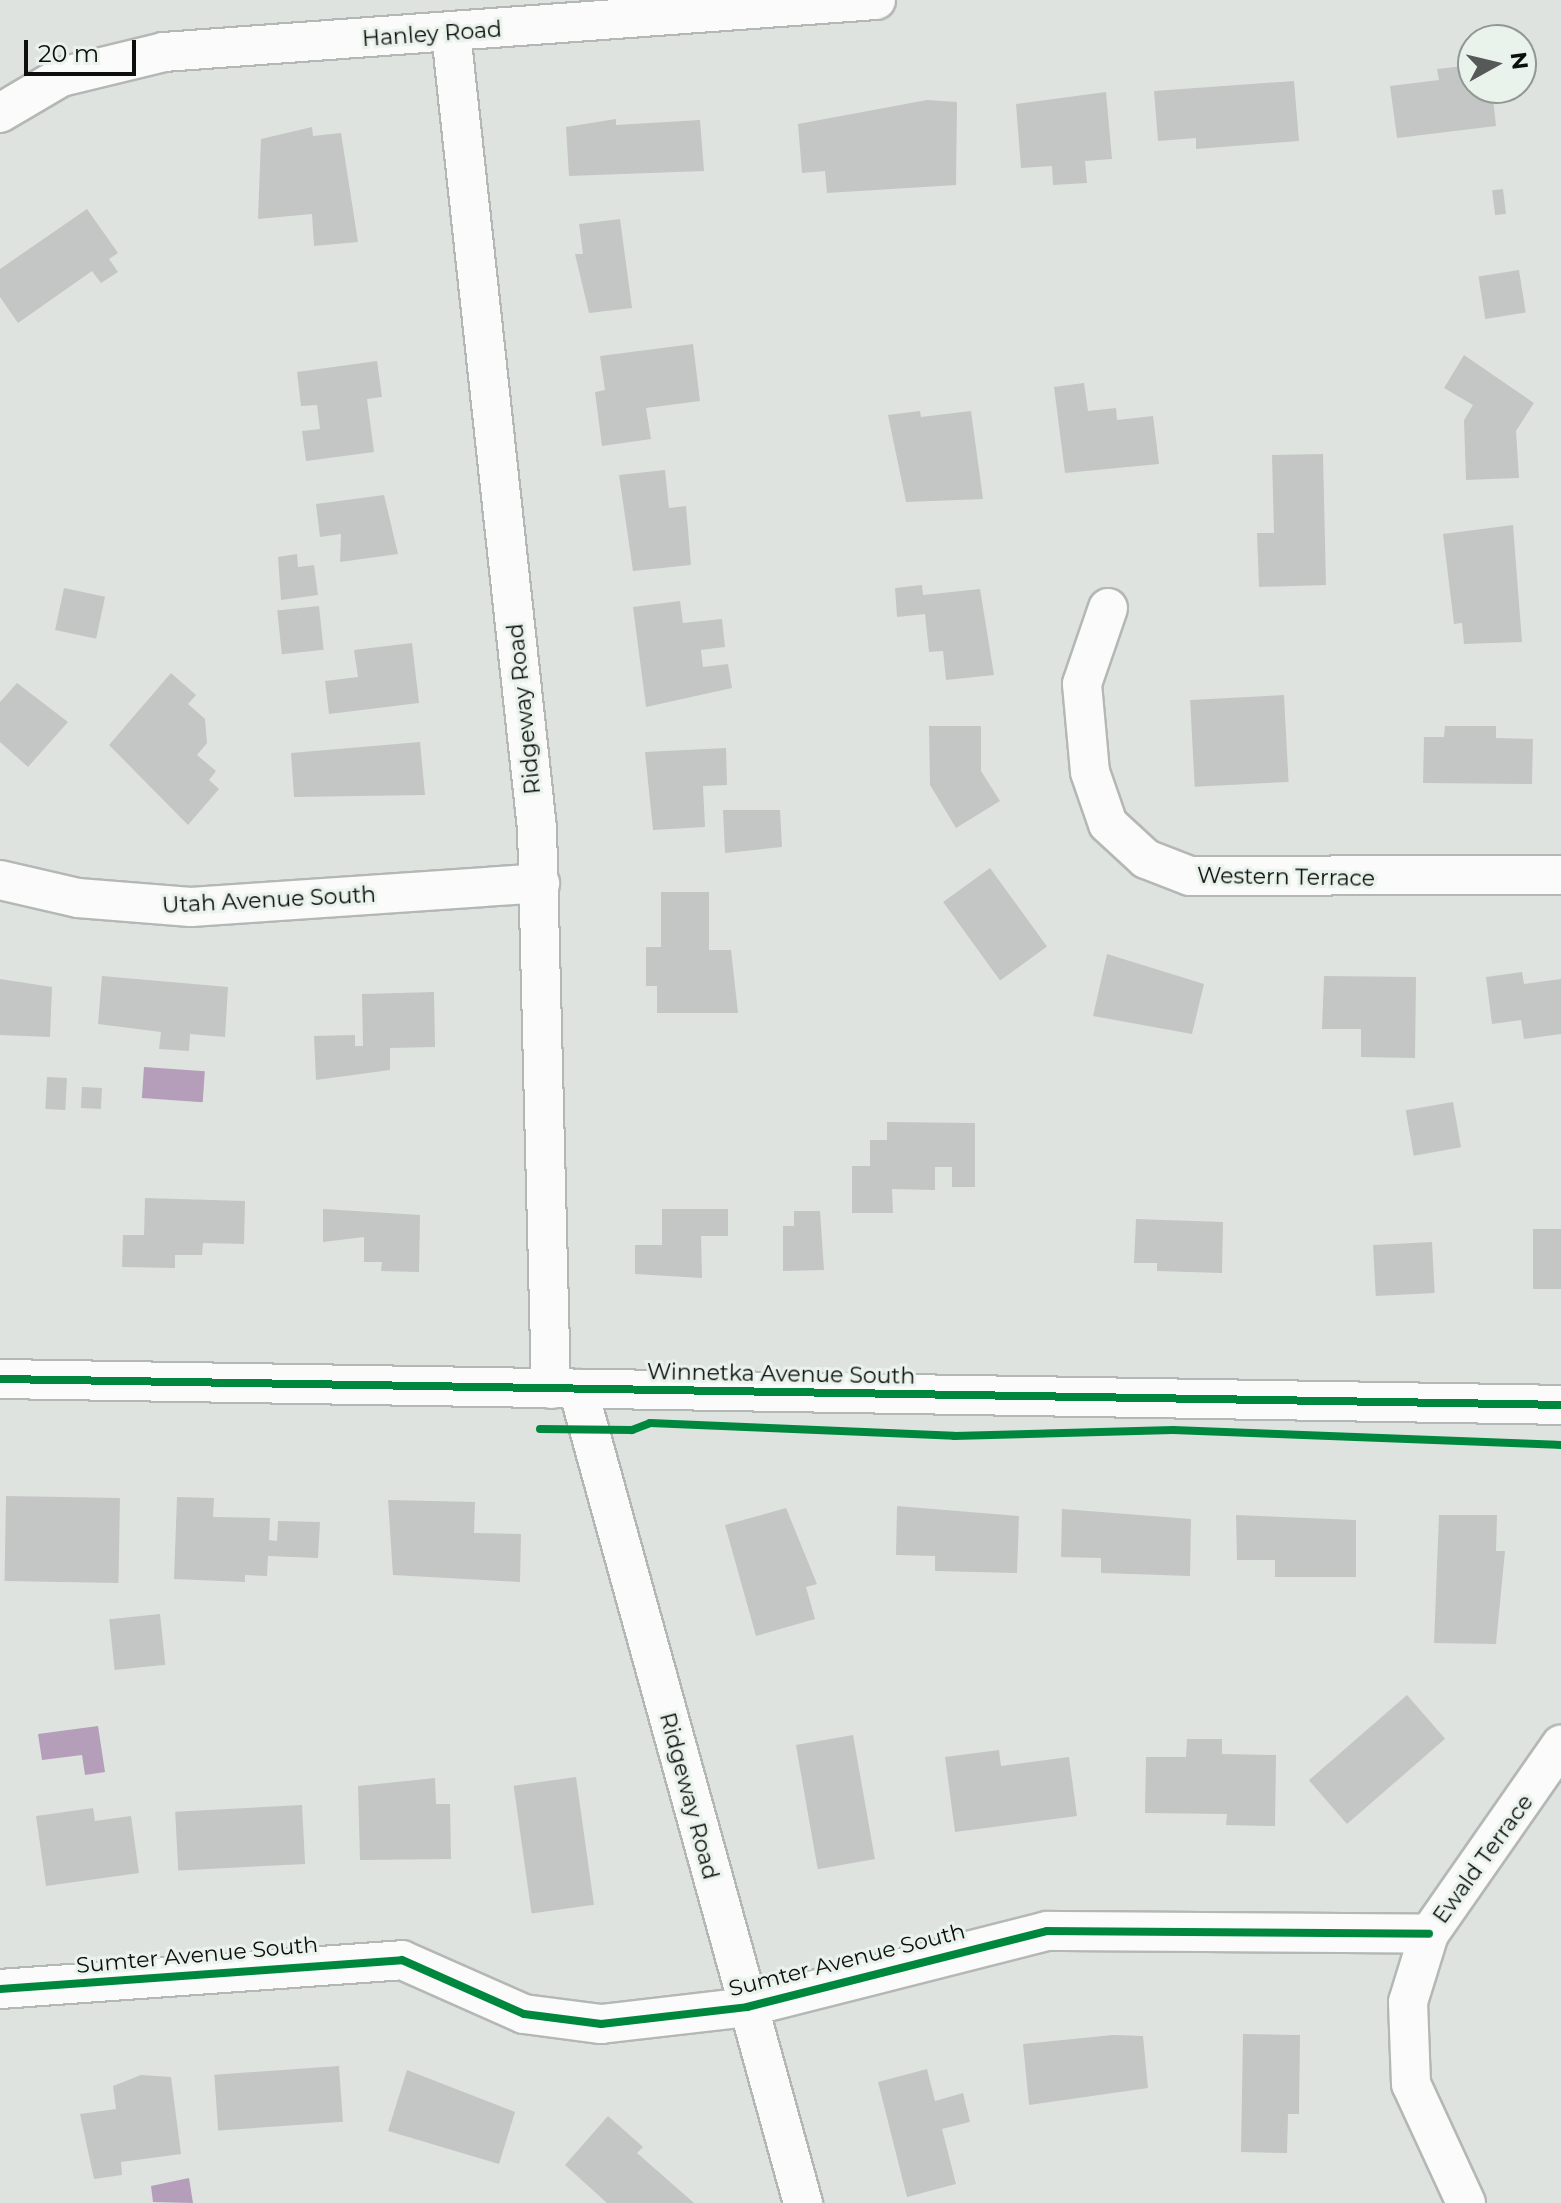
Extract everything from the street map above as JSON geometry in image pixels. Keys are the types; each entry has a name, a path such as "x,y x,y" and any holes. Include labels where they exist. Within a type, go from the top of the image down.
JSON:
{"street":[{"name":"Hanley Road","path":"0,113 61,77 164,52 876,0"},
{"name":"Ridgeway Road","path":"451,33 540,883 564,1389 803,2203"},
{"name":"Western Terrace","path":"1108,608 1082,684 1090,772 1108,824 1146,859 1190,876 1561,875"},
{"name":"Utah Avenue South","path":"0,880 78,898 191,907 540,883"},
{"name":"Winnetka Avenue South","path":"0,1379 1561,1405"},
{"name":"Ewald Terrace","path":"1466,2203 1429,2137 1406,2057 1408,2002 1429,1934 1561,1745"},
{"name":"Sumter Avenue South","path":"0,1989 402,1960 546,2020 601,2024 747,2007 1047,1931 1429,1934"}],"shaded area":[{"path":"144,1067 205,1071 203,1102 142,1098"},
{"path":"98,1726 105,1772 85,1775 82,1755 42,1760 38,1734"},
{"path":"189,2178 193,2203 153,2202 151,2186"}],"building":[{"path":"1457,67 1457,104 1494,104 1496,126 1397,138 1390,86 1439,80 1437,69"},
{"path":"1294,81 1299,141 1196,149 1196,138 1158,141 1154,91"},
{"path":"1106,92 1112,159 1085,161 1087,183 1053,185 1052,166 1021,168 1016,104"},
{"path":"927,100 957,102 956,185 827,193 825,171 802,173 798,124"},
{"path":"616,119 616,125 700,120 704,171 569,176 566,127"},
{"path":"312,127 313,136 341,133 358,242 314,246 312,214 258,219 261,139"},
{"path":"1503,189 1506,214 1495,215 1492,190"},
{"path":"87,209 118,253 109,259 118,272 101,283 92,271 18,323 0,297 0,269"},
{"path":"620,219 632,308 589,313 575,254 583,254 579,224"},
{"path":"1519,270 1526,312 1485,319 1479,276"},
{"path":"693,344 700,401 646,408 651,439 602,446 595,392 605,390 600,356"},
{"path":"1464,355 1534,403 1516,431 1519,478 1466,480 1464,420 1473,405 1444,388"},
{"path":"377,361 382,397 367,399 374,452 306,461 302,431 320,429 317,405 301,406 297,372"},
{"path":"1084,383 1088,411 1116,408 1117,420 1153,416 1159,464 1065,473 1054,387"},
{"path":"920,411 921,417 971,411 983,499 906,502 888,415"},
{"path":"1323,454 1326,585 1259,587 1257,533 1274,533 1272,455"},
{"path":"665,470 669,508 686,506 691,565 633,571 619,475"},
{"path":"384,495 398,554 340,562 341,534 320,537 316,504"},
{"path":"1513,525 1522,642 1464,644 1462,623 1454,624 1443,534"},
{"path":"297,554 298,567 314,565 318,595 281,600 278,557"},
{"path":"922,585 923,595 980,589 994,675 946,680 943,651 929,652 925,614 897,617 895,588"},
{"path":"64,588 105,597 96,639 55,630"},
{"path":"680,601 683,623 722,619 725,647 701,650 703,667 728,664 732,688 646,707 633,607"},
{"path":"319,606 324,650 282,654 277,610"},
{"path":"412,643 419,703 329,714 325,681 358,677 354,650"},
{"path":"171,673 196,695 188,704 205,719 207,743 197,755 216,771 209,780 219,789 188,825 109,745"},
{"path":"17,683 68,722 28,767 0,742 0,702"},
{"path":"1284,695 1289,782 1195,787 1190,700"},
{"path":"929,726 981,726 981,771 1000,801 956,828 930,785"},
{"path":"1445,726 1496,726 1496,738 1533,739 1532,784 1423,783 1424,737 1444,737"},
{"path":"420,742 425,795 294,797 291,753"},
{"path":"726,748 727,785 703,786 705,827 653,830 645,752"},
{"path":"723,810 780,810 782,847 725,853"},
{"path":"990,868 1047,946 1000,981 943,902"},
{"path":"661,892 709,892 709,950 731,950 738,1013 657,1013 657,986 646,986 646,947 661,947"},
{"path":"1107,954 1204,984 1192,1034 1093,1016"},
{"path":"1522,972 1524,984 1561,979 1561,1034 1524,1039 1521,1020 1492,1024 1486,977"},
{"path":"102,976 228,987 225,1037 190,1034 189,1051 159,1049 161,1032 98,1024"},
{"path":"1324,976 1416,977 1415,1058 1361,1057 1361,1029 1322,1029"},
{"path":"0,979 52,987 50,1037 0,1035"},
{"path":"434,992 435,1047 390,1048 390,1070 316,1080 314,1036 355,1035 355,1046 363,1046 362,994"},
{"path":"47,1077 67,1078 65,1110 45,1109"},
{"path":"82,1087 102,1088 101,1109 81,1108"},
{"path":"1453,1102 1461,1147 1414,1156 1406,1110"},
{"path":"887,1122 975,1123 975,1187 952,1187 952,1167 935,1167 935,1190 892,1189 893,1213 852,1213 852,1166 870,1166 870,1140 887,1140"},
{"path":"145,1198 245,1201 244,1244 203,1243 202,1255 175,1255 175,1268 122,1267 123,1235 144,1235"},
{"path":"323,1209 420,1215 419,1272 381,1271 382,1262 364,1262 364,1237 323,1242"},
{"path":"662,1209 728,1209 728,1236 701,1236 702,1278 635,1274 635,1245 662,1245"},
{"path":"794,1211 820,1211 824,1270 783,1271 783,1226 794,1226"},
{"path":"1136,1219 1223,1222 1222,1273 1157,1271 1157,1263 1134,1263"},
{"path":"1533,1229 1561,1229 1561,1289 1533,1289"},
{"path":"1432,1242 1435,1293 1376,1296 1373,1245"},
{"path":"6,1496 120,1498 118,1583 5,1581"},
{"path":"177,1497 214,1498 213,1517 270,1518 269,1540 277,1541 278,1521 320,1522 318,1558 268,1556 267,1576 245,1575 245,1582 174,1579"},
{"path":"388,1500 475,1502 474,1533 521,1534 520,1582 393,1575"},
{"path":"897,1506 1019,1516 1017,1573 935,1571 935,1556 896,1555"},
{"path":"786,1508 817,1584 806,1587 815,1619 756,1636 725,1525"},
{"path":"1062,1509 1191,1519 1190,1576 1101,1573 1101,1558 1061,1557"},
{"path":"1236,1515 1356,1520 1356,1577 1275,1577 1275,1560 1237,1560"},
{"path":"1439,1515 1497,1515 1496,1551 1505,1551 1496,1644 1434,1643"},
{"path":"160,1614 165,1665 115,1670 109,1619"},
{"path":"1407,1695 1445,1739 1347,1824 1309,1780"},
{"path":"853,1735 875,1859 818,1869 796,1745"},
{"path":"1187,1739 1222,1739 1222,1754 1276,1755 1275,1826 1226,1825 1227,1814 1145,1813 1146,1757 1186,1757"},
{"path":"999,1750 1001,1766 1069,1757 1077,1816 955,1832 945,1757"},
{"path":"576,1777 594,1905 532,1914 514,1786"},
{"path":"435,1778 436,1804 450,1804 451,1859 360,1860 358,1786"},
{"path":"302,1805 305,1864 178,1871 175,1812"},
{"path":"93,1808 95,1821 131,1816 139,1873 46,1886 36,1816"},
{"path":"1243,2034 1300,2035 1299,2114 1288,2114 1287,2153 1241,2152"},
{"path":"1113,2035 1143,2036 1148,2088 1029,2105 1023,2044"},
{"path":"339,2066 343,2122 218,2131 214,2075"},
{"path":"927,2069 935,2101 963,2093 970,2122 942,2129 956,2184 907,2197 878,2082"},
{"path":"407,2070 515,2112 499,2164 388,2131"},
{"path":"141,2075 171,2077 181,2154 121,2162 122,2175 94,2179 80,2114 116,2109 113,2086"},
{"path":"608,2116 643,2147 637,2153 694,2203 607,2203 565,2165"}],"cycle path":[{"path":"0,1379 1561,1405"},
{"path":"540,1429 632,1430 650,1423 954,1436 1173,1430 1561,1445"},
{"path":"0,1989 402,1960 524,2014 601,2024 747,2007 1047,1931 1429,1934"}]}
